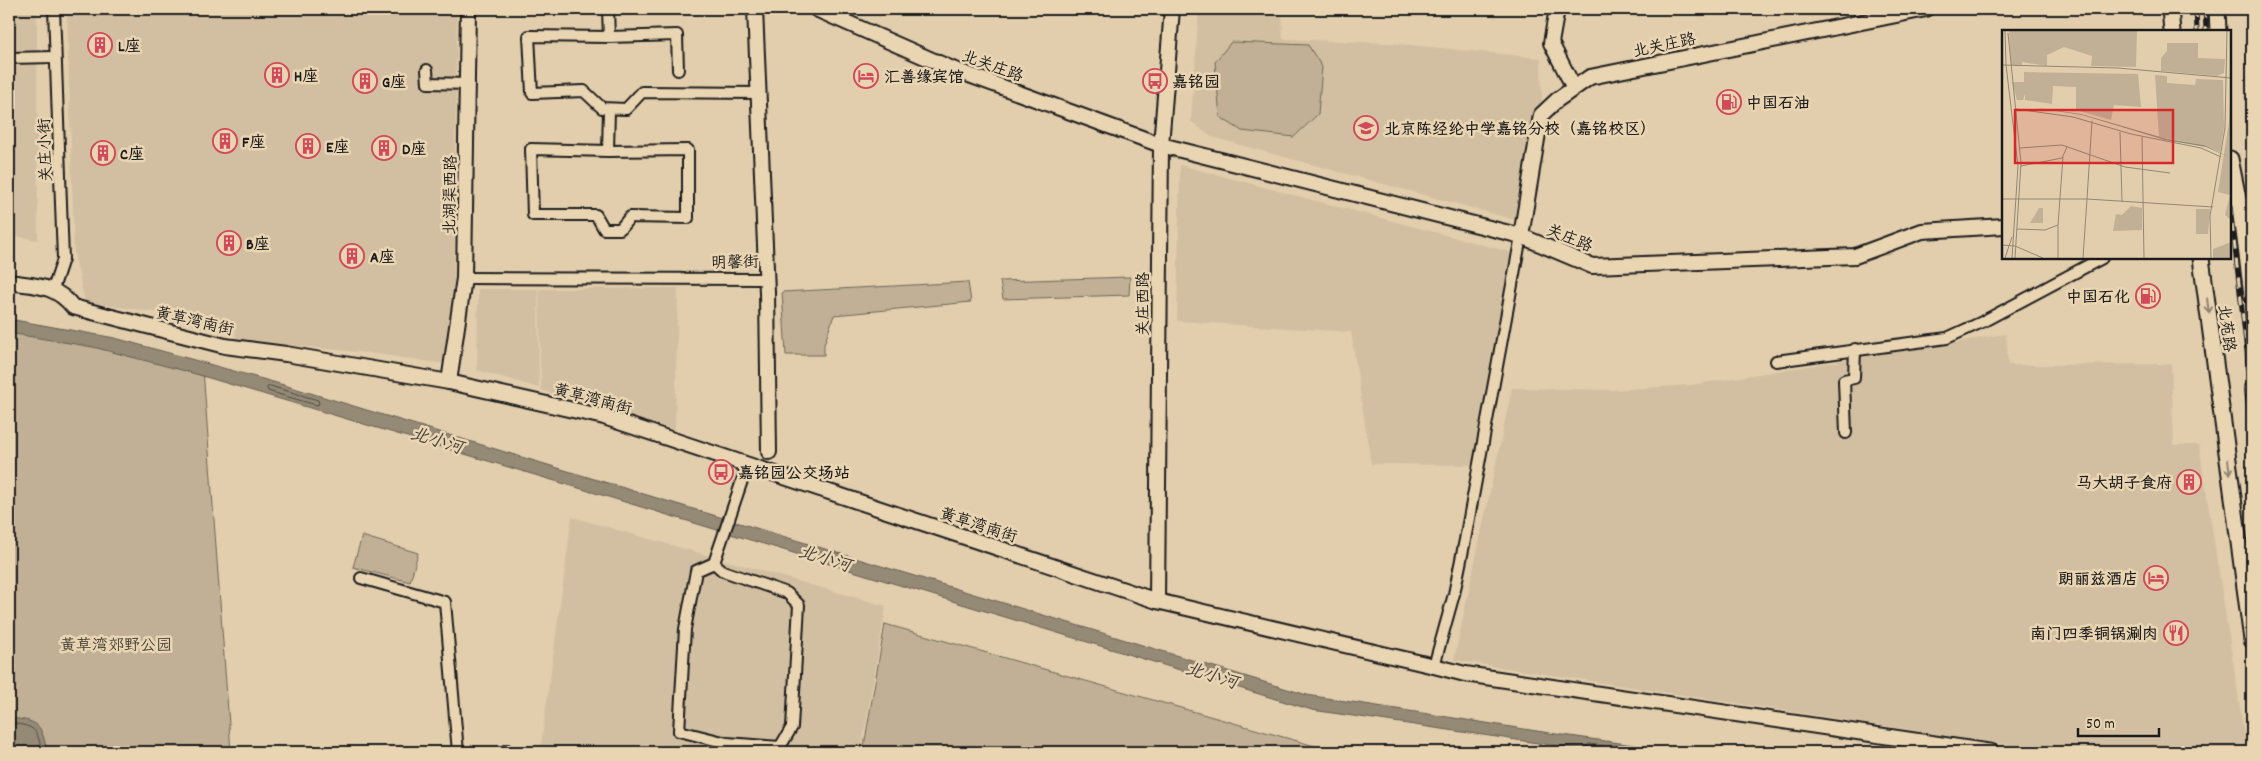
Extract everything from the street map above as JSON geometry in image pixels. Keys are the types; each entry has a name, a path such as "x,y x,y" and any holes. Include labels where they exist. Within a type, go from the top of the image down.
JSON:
{"main road":[{"path":"2170,9 2172,30"},
{"path":"2217,9 2218,30"},
{"name":"北苑路","path":"2231,164 2244,223 2252,295"},
{"name":"北苑路","path":"2201,259 2252,640"}],"street":[{"name":"关庄小街","path":"53,289 63,259 54,9"},
{"name":"北湖渠西路","path":"449,382 464,278 468,9"},
{"path":"608,9 609,37"},
{"name":"明馨街","path":"464,278 767,279 755,9"},
{"name":"北关庄路","path":"816,9 950,68 1161,145"},
{"name":"关庄西路","path":"1158,601 1161,145 1172,9"},
{"path":"1557,9 1551,43 1574,88"},
{"name":"北关庄路","path":"1521,236 1541,115 1557,100 1590,77 1926,9"},
{"path":"678,70 678,34 609,37 529,36 532,93 584,91 602,108 609,109 626,109 642,92 759,93"},
{"path":"9,58 55,57"},
{"path":"427,70 428,83 468,84"},
{"path":"608,151 609,109"},
{"name":"关庄路","path":"1161,145 1521,236 1592,266 1855,256 1922,231 2002,226"},
{"path":"531,149 608,151 688,150 688,218 630,217 620,229 604,229 596,215 533,214 531,149"},
{"path":"1434,666 1454,594 1465,540 1521,236"},
{"path":"1776,361 1947,338 1982,322 2100,259"},
{"path":"767,279 769,452"},
{"path":"9,282 53,289"},
{"name":"黄草湾南街","path":"53,289 64,296 73,307 225,346 286,354 449,382 604,417 1158,601 1465,674 1992,752"},
{"path":"1846,433 1844,380 1854,378 1856,350"},
{"path":"714,563 723,571 787,593 799,605 792,727 780,747 727,743 679,732 685,629 696,571 714,563 747,466"},
{"path":"361,578 445,602 458,752"},
{"path":"504,752 507,750 510,752"}],"shaded area":[{"path":"9,9 37,9 38,240 9,235"},
{"path":"67,9 457,9 453,365 369,353 236,340 235,324 85,302 74,253"},
{"name":"北京陈经纶中学嘉铭分校（嘉铭校区）","path":"1199,9 1282,9 1283,39 1390,43 1541,58 1542,103 1531,134 1516,220 1211,137 1191,121"},
{"path":"1180,165 1510,252 1476,465 1371,464 1351,332 1177,321"},
{"path":"678,288 675,430 541,390 539,289"},
{"path":"478,289 538,289 539,388 477,370"},
{"path":"2006,334 2008,365 2171,364 2174,445 2199,445 2247,752 2053,752 1454,660 1512,388 1612,390 1691,385"},
{"path":"572,517 886,606 861,752 540,752"}],"green space":[{"path":"1231,42 1308,45 1322,67 1318,114 1294,137 1242,131 1220,117 1215,62"},
{"path":"1130,277 1129,295 1003,299 1000,281"},
{"path":"968,282 971,302 834,315 824,345 824,355 786,355 782,292"},
{"name":"黄草湾郊野公园","path":"9,328 203,369 231,752 9,752"},
{"path":"362,536 418,553 410,582 353,567"},
{"path":"885,624 1336,752 863,752"}],"water":[{"name":"北小河","path":"9,319 115,338 284,385 1307,695 1683,752 1599,752 1312,710 189,372 93,347 9,333"},
{"path":"9,718 27,720 37,725 43,735 47,752 9,752"}],"railway":[{"path":"2196,9 2197,30"},
{"path":"2205,9 2206,30"},
{"path":"2231,215 2252,395"},
{"path":"2246,386 2252,435"}],"place":[{"name":"L座","path":"100,45"},
{"name":"H座","path":"277,75"},
{"name":"汇善缘宾馆","path":"866,76"},
{"name":"G座","path":"365,81"},
{"name":"嘉铭园","path":"1155,81"},
{"name":"中国石油","path":"1729,102"},
{"name":"北京陈经纶中学嘉铭分校（嘉铭校区）","path":"1366,128"},
{"name":"F座","path":"225,141"},
{"name":"E座","path":"308,146"},
{"name":"D座","path":"384,148"},
{"name":"C座","path":"103,153"},
{"name":"B座","path":"229,243"},
{"name":"A座","path":"352,256"},
{"name":"中国石化","path":"2148,296"},
{"name":"嘉铭园公交场站","path":"721,472"},
{"name":"马大胡子食府","path":"2189,482"},
{"name":"朗丽兹酒店","path":"2156,578"},
{"name":"南门四季铜锅涮肉","path":"2176,633"}]}
